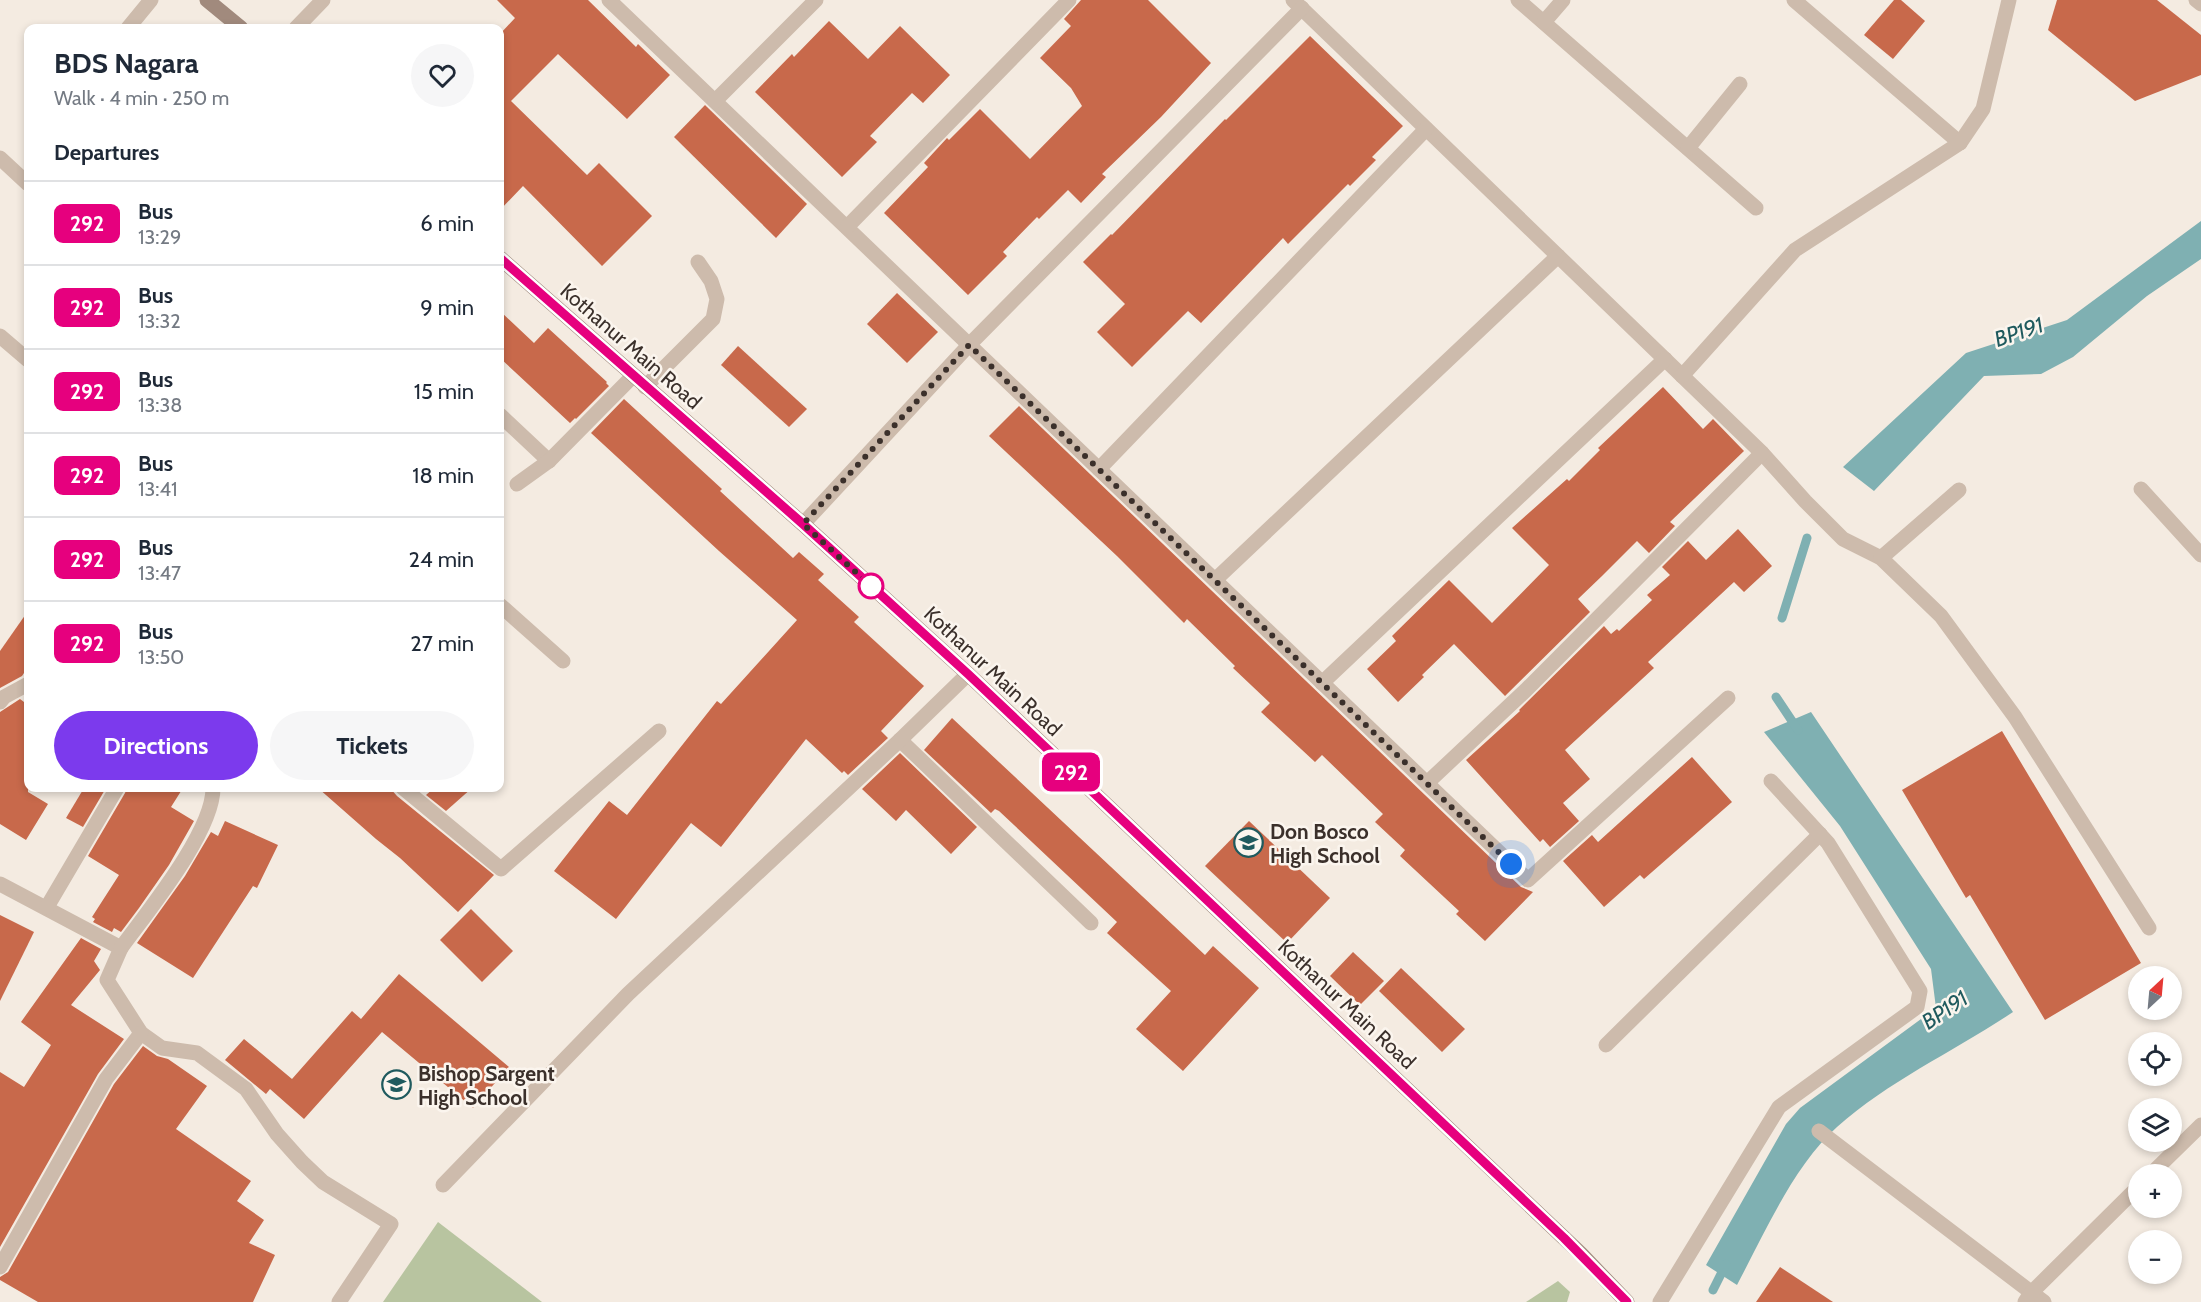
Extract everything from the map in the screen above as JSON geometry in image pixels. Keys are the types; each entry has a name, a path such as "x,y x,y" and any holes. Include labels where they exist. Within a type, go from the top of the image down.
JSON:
{"main road":[{"path":"207,0 231,24"},
{"name":"Kothanur Main Road","path":"504,262 803,524 968,674 1572,1246 1620,1299"}],"street":[{"path":"131,24 151,0"},
{"path":"300,24 322,0"},
{"path":"609,0 1528,880 1728,698"},
{"path":"714,101 816,0"},
{"path":"847,227 1069,0"},
{"path":"1518,0 1756,208"},
{"path":"1544,22 1563,0"},
{"path":"1794,0 1960,143"},
{"path":"2196,0 2201,4"},
{"path":"1682,376 1795,250 1960,143 1983,109 2007,1"},
{"path":"803,524 969,345 1297,4 1762,453 1843,539 1881,558 1941,616 2015,717 2149,928"},
{"path":"1688,148 1740,84"},
{"path":"1099,469 1426,129"},
{"path":"0,159 24,180"},
{"path":"1215,580 1558,256"},
{"path":"645,387 713,319 717,299 711,281 698,262"},
{"path":"0,336 24,357"},
{"path":"1322,683 1665,359"},
{"path":"518,484 549,461 633,376"},
{"path":"504,418 549,461"},
{"path":"1427,783 1526,690 1762,453"},
{"path":"2141,489 2201,555"},
{"path":"1881,558 1959,490"},
{"path":"504,609 563,661"},
{"path":"443,1185 628,994 968,674"},
{"path":"0,702 4,697 24,686"},
{"path":"408,792 501,869 659,731"},
{"path":"900,740 1091,922"},
{"path":"1660,1302 1779,1107 1917,1007 1920,991 1828,843 1771,781"},
{"path":"47,907 115,792"},
{"path":"213,792 213,798 193,845 121,948 107,980 141,1033 162,1048 197,1053 246,1089 277,1134 316,1176 391,1224 339,1302"},
{"path":"1606,1045 1820,834"},
{"path":"0,884 121,948"},
{"path":"0,1267 106,1079 141,1033"},
{"path":"2161,1164 2201,1125"},
{"path":"1819,1131 2028,1297 2044,1302"},
{"path":"2028,1297 2128,1197"}],"green space":[{"path":"438,1222 542,1302 383,1302"},
{"path":"1558,1281 1570,1292 1567,1302 1526,1302"}],"water":[{"path":"2201,221 2201,259 2147,296 2073,357 2041,374 1984,376 1874,491 1843,467 1966,353 2067,320"},
{"path":"1811,712 2013,1012 1901,1080 1857,1110 1837,1127 1821,1143 1794,1180 1737,1285 1706,1265 1786,1124 1800,1108 1936,1008 1931,969 1840,826 1764,732"}],"building":[{"path":"497,0 588,0 636,47 638,44 670,75 627,119 558,54 511,101 587,175 599,163 652,216 602,266 523,186 504,206 504,30 515,18"},
{"path":"1081,0 1148,0 1211,63 1161,117 1102,174 1106,177 1081,203 1068,190 1039,219 1037,217 1003,252 1007,256 968,295 884,213 928,167 924,163 947,138 949,140 980,109 1030,159 1082,106 1071,88 1040,58 1071,26 1064,19"},
{"path":"1894,0 1901,0 1925,21 1893,59 1864,35"},
{"path":"2057,0 2157,0 2201,35 2201,75 2135,101 2048,30"},
{"path":"829,21 868,59 900,26 950,75 923,103 912,93 870,136 877,142 842,177 755,92 792,54 794,57"},
{"path":"1310,36 1403,126 1372,157 1376,160 1350,186 1348,184 1288,244 1283,238 1201,323 1188,311 1132,367 1097,332 1125,304 1083,262"},
{"path":"705,105 807,204 776,238 674,137"},
{"path":"897,293 938,332 907,363 867,324"},
{"path":"504,315 534,343 548,328 607,382 609,386 570,423 504,362"},
{"path":"738,346 807,409 789,427 721,365"},
{"path":"1663,387 1703,429 1713,419 1744,451 1670,522 1675,526 1649,553 1637,541 1578,599 1590,612 1505,696 1454,644 1398,702 1367,669 1396,641 1392,636 1449,580 1492,623 1549,565 1512,528 1567,479 1569,481 1600,450 1598,448"},
{"path":"624,399 793,558 799,552 824,574 818,580 859,617 854,622 924,686 881,731 888,738 848,775 844,771 842,773 806,739 721,847 691,823 616,919 554,871 609,801 627,815 717,701 721,704 797,620 591,433"},
{"path":"1019,406 1521,887 1533,892 1485,941 1456,914 1459,911 1400,856 1405,850 1375,822 1383,814 1322,755 1315,762 1261,712 1270,703 1233,668 1235,666 1187,619 1184,623 1117,556 989,436"},
{"path":"1738,529 1772,566 1744,592 1734,582 1648,662 1654,668 1565,750 1590,779 1563,803 1579,821 1550,847 1543,839 1540,842 1466,760 1520,711 1604,626 1611,634 1617,629 1619,631 1652,600 1647,595 1670,575 1662,567 1688,541 1706,560"},
{"path":"24,617 24,673 0,688 0,651"},
{"path":"20,699 24,702 24,792 48,804 26,840 0,824 0,712"},
{"path":"952,718 1205,955 1213,946 1259,988 1183,1071 1136,1029 1171,991 1107,933 1117,922 999,811 995,809 991,813 924,750"},
{"path":"2002,731 2141,963 2128,966 2128,971 2045,1020 1970,895 1966,898 1902,790"},
{"path":"900,753 977,827 951,854 906,810 896,821 862,789"},
{"path":"1692,757 1732,802 1644,879 1640,875 1604,907 1563,861 1592,835 1598,842"},
{"path":"82,792 104,792 83,827 66,818"},
{"path":"180,792 171,807 194,821 169,865 139,908 121,932 114,928 112,932 93,922 95,919 92,917 119,875 88,856 125,793"},
{"path":"323,792 394,792 494,875 458,912"},
{"path":"429,792 467,792 446,811 426,795"},
{"path":"225,821 278,845 257,888 253,886 193,978 137,943 185,876 211,832 218,836"},
{"path":"1249,821 1330,898 1287,943 1205,866"},
{"path":"471,909 513,951 482,982 440,940"},
{"path":"0,915 34,932 0,1001"},
{"path":"81,938 101,949 94,961 100,970 71,1005 124,1039 98,1074 0,1247 0,1072 24,1087 51,1045 21,1022"},
{"path":"1353,952 1384,981 1360,1005 1330,976"},
{"path":"1401,968 1465,1029 1442,1052 1379,991"},
{"path":"399,974 509,1067 473,1108 382,1032 304,1119 270,1089 266,1094 225,1060 244,1039 292,1079 352,1011 361,1019"},
{"path":"143,1046 157,1056 168,1059 207,1086 176,1129 251,1181 237,1201 264,1220 249,1243 275,1255 253,1302 38,1302 0,1280 0,1277 8,1272 114,1084"},
{"path":"1780,1267 1833,1302 1756,1302"}],"waterway":[{"name":"BP191","path":"1782,618 1807,538"},
{"name":"BP191","path":"1776,697 1798,730"},
{"name":"BP191","path":"1713,1290 1726,1264"}],"bus line":[{"name":"292","path":"504,262 760,489 803,524 968,674 1581,1254 1627,1302"}],"place":[{"name":"Don Bosco High School","path":"1249,843"},
{"name":"Bishop Sargent High School","path":"397,1085"}],"route":[{"path":"871,586 803,524 969,345 1511,864"}]}
